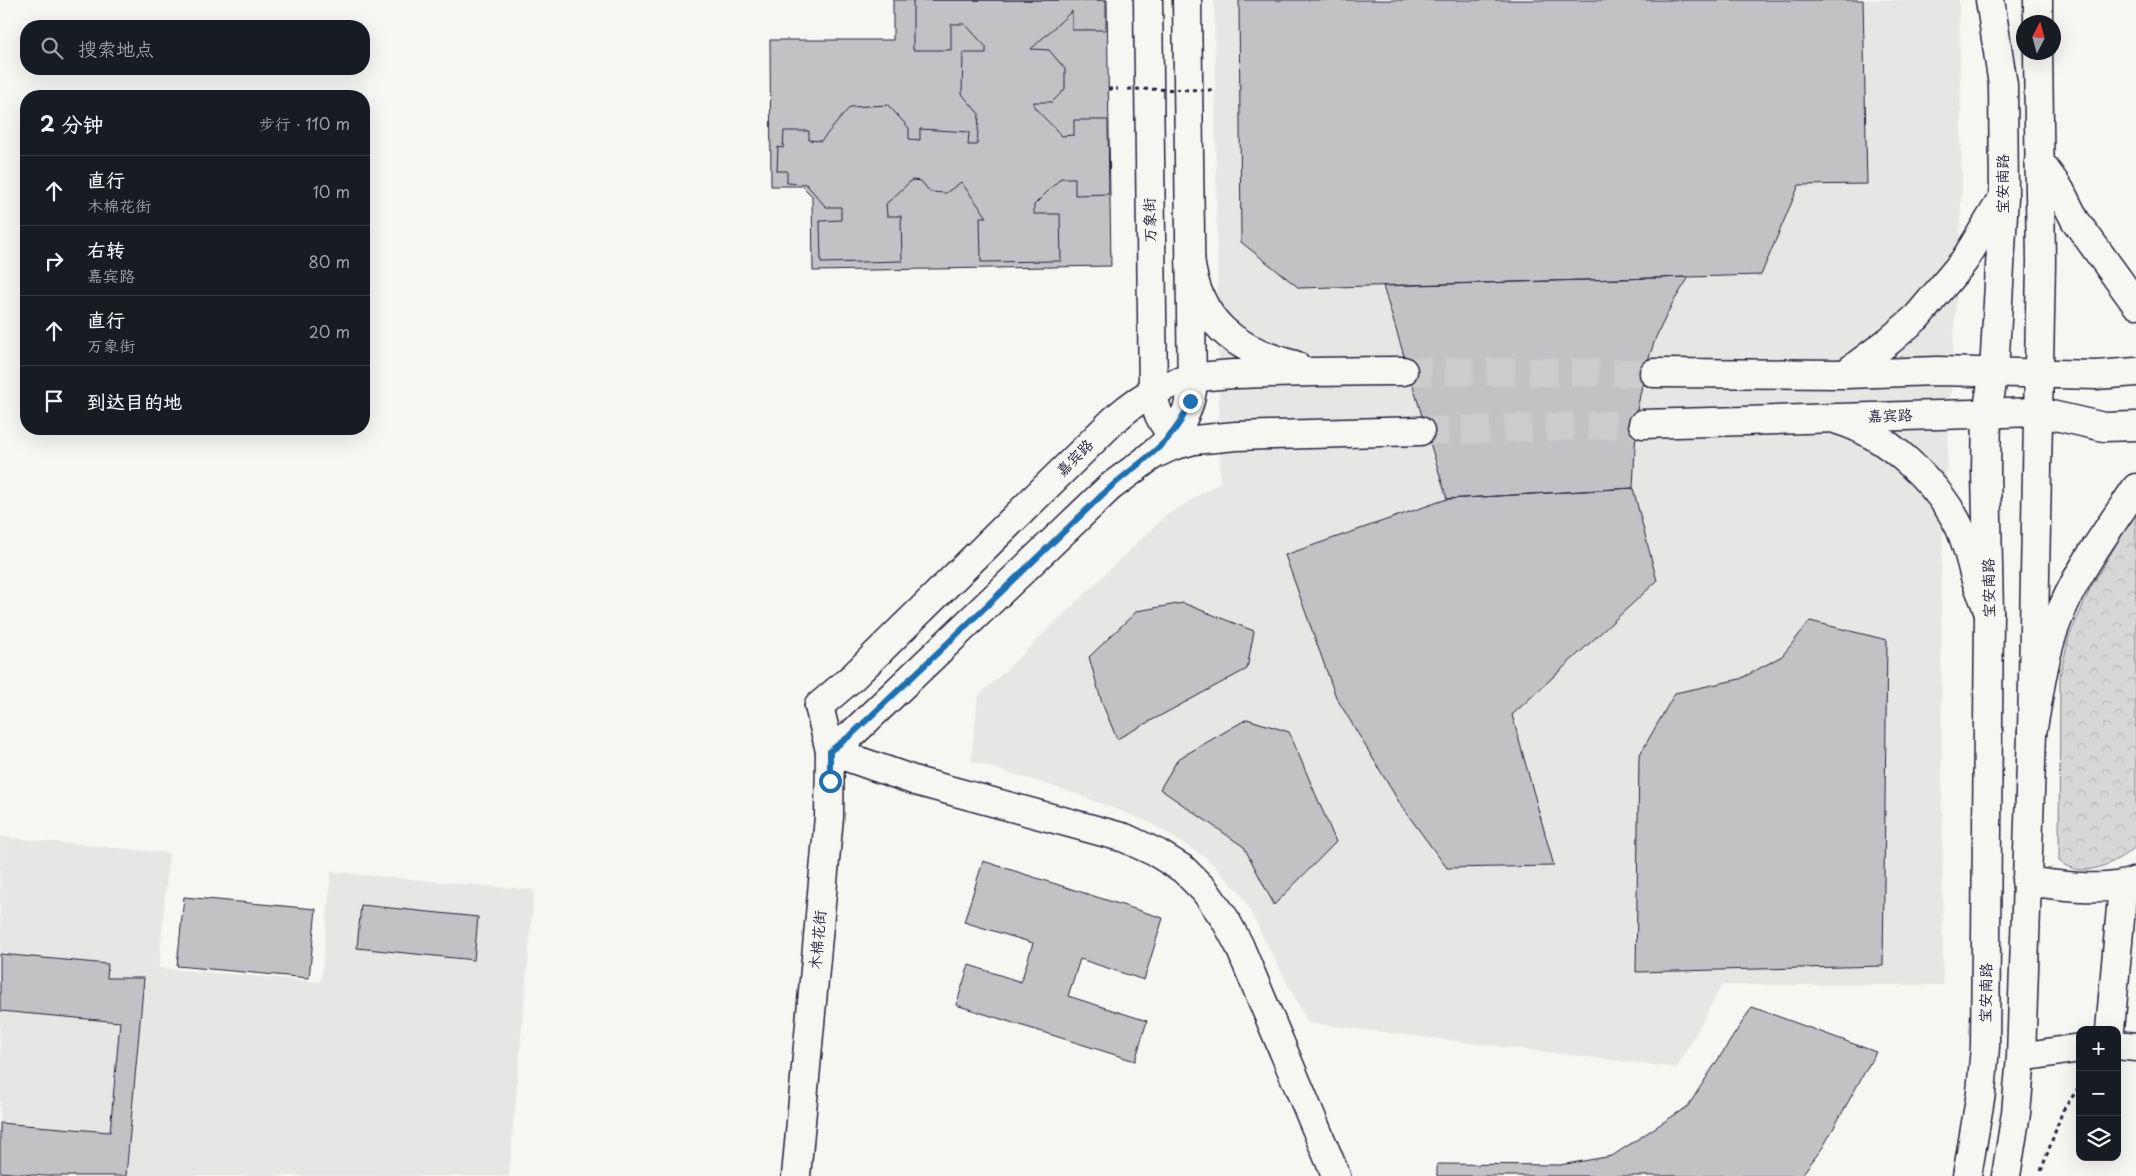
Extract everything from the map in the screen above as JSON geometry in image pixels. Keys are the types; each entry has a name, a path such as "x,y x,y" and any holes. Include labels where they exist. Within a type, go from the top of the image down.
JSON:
{"street":[{"name":"万象街","path":"1148,0 1153,392 1157,414 1166,430 1177,439"},
{"path":"1177,439 1190,401 1192,379 1187,0"},
{"name":"宝安南路","path":"1967,1176 1981,1093 1985,1047 1989,613 1986,471 1987,413 1994,372 2004,196 2003,85 1990,0"},
{"path":"2038,0 2038,15"},
{"path":"2006,1176 2016,1113 2021,1057 2032,733 2040,372 2041,262 2038,60"},
{"path":"2040,161 2060,190 2075,220 2136,304"},
{"path":"1845,374 1917,317 1964,261 2004,196"},
{"path":"1190,259 1194,280 1206,310 1220,328 1235,341 1254,352 1274,360 1323,370 1348,371"},
{"name":"嘉宾路","path":"820,706 853,677 1112,422 1124,411 1153,392 1192,379 1230,375 1403,371"},
{"path":"1654,373 2040,372 2096,375 2136,372"},
{"name":"嘉宾路","path":"1643,424 2038,412 2104,428 2136,426"},
{"path":"1827,418 1846,422 1874,437 1900,455 1930,484 1959,527 1989,613"},
{"path":"830,751 863,724 1110,487 1143,461 1177,439 1420,431"},
{"path":"2032,733 2051,640 2061,612 2080,574 2136,488"},
{"name":"木棉花街","path":"796,1176 829,817 830,751 820,706"},
{"path":"830,751 919,782 1125,838 1157,852 1183,869 1205,891 1239,945 1336,1176"},
{"path":"2026,881 2065,886 2130,883 2111,1026"},
{"path":"2121,1046 2136,1048"},
{"path":"2021,1057 2076,1049"}],"path":[{"path":"1128,89 1215,90"},
{"path":"2039,1176 2063,1110 2076,1092"}],"shaded area":[{"path":"1214,0 1959,0 1962,187 1941,576 1943,985 1722,985 1677,1068 1308,1023 1240,892 1205,857 1149,822 1071,792 971,761 978,697 1164,517 1220,482"},
{"path":"0,837 169,853 159,968 321,982 331,872 534,890 509,1176 0,1176"}],"green space":[{"path":"2136,511 2136,847 2108,864 2088,870 2078,869 2068,867 2059,861 2060,675 2069,637 2091,587"}],"building":[{"path":"893,0 1107,0 1111,266 813,271 812,196 802,186 771,186 770,40 893,40"},
{"path":"913,0 1106,0 1106,30 1072,30 1072,11 1031,49 1049,50 1065,69 1065,89 1052,102 1034,102 1034,107 1062,136 1074,135 1074,120 1108,120 1109,194 1075,195 1075,178 1061,178 1034,205 1034,214 1060,214 1061,261 981,262 980,217 987,217 961,182 946,193 930,192 921,181 912,180 886,204 887,216 901,216 902,261 821,263 820,221 841,220 841,207 826,207 806,184 787,183 787,171 777,171 778,147 783,148 784,131 809,131 809,140 821,141 850,107 888,105 909,128 909,139 920,140 920,129 969,132 968,145 977,145 979,114 962,94 963,53 986,53 986,47 965,24 951,24 951,50 913,50"},
{"path":"1239,0 1863,0 1867,184 1799,185 1761,275 1299,288 1241,242"},
{"path":"1689,277 1672,304 1656,337 1646,366 1637,410 1633,488 1447,499 1383,286"},
{"path":"1633,488 1657,581 1512,715 1554,866 1447,868 1402,807 1336,697 1285,555 1447,499"},
{"path":"1183,603 1254,631 1247,669 1117,739 1102,703 1089,657 1137,611"},
{"path":"1810,621 1887,640 1883,966 1636,972 1639,756 1675,693 1740,679 1782,656"},
{"path":"1247,719 1289,732 1336,842 1274,905 1244,847 1160,789 1178,759"},
{"path":"983,861 1163,918 1144,980 1080,959 1068,996 1147,1021 1135,1061 956,1005 969,965 1021,982 1033,943 964,922"},
{"path":"184,897 316,909 309,978 177,966"},
{"path":"361,905 478,917 474,960 357,948"},
{"path":"0,954 108,964 107,978 144,978 126,1176 44,1176 0,1172 0,1123 110,1132 120,1022 0,1011"},
{"path":"1752,1007 1876,1052 1823,1147 1801,1176 1437,1176 1437,1164 1560,1165 1612,1156 1688,1106"}],"tunnel":[{"path":"1403,371 1654,373"},
{"path":"1420,431 1643,424"}],"route":[{"path":"830,781 830,751 851,735 895,694 1110,487 1154,454 1172,435 1182,420 1190,401"}]}
